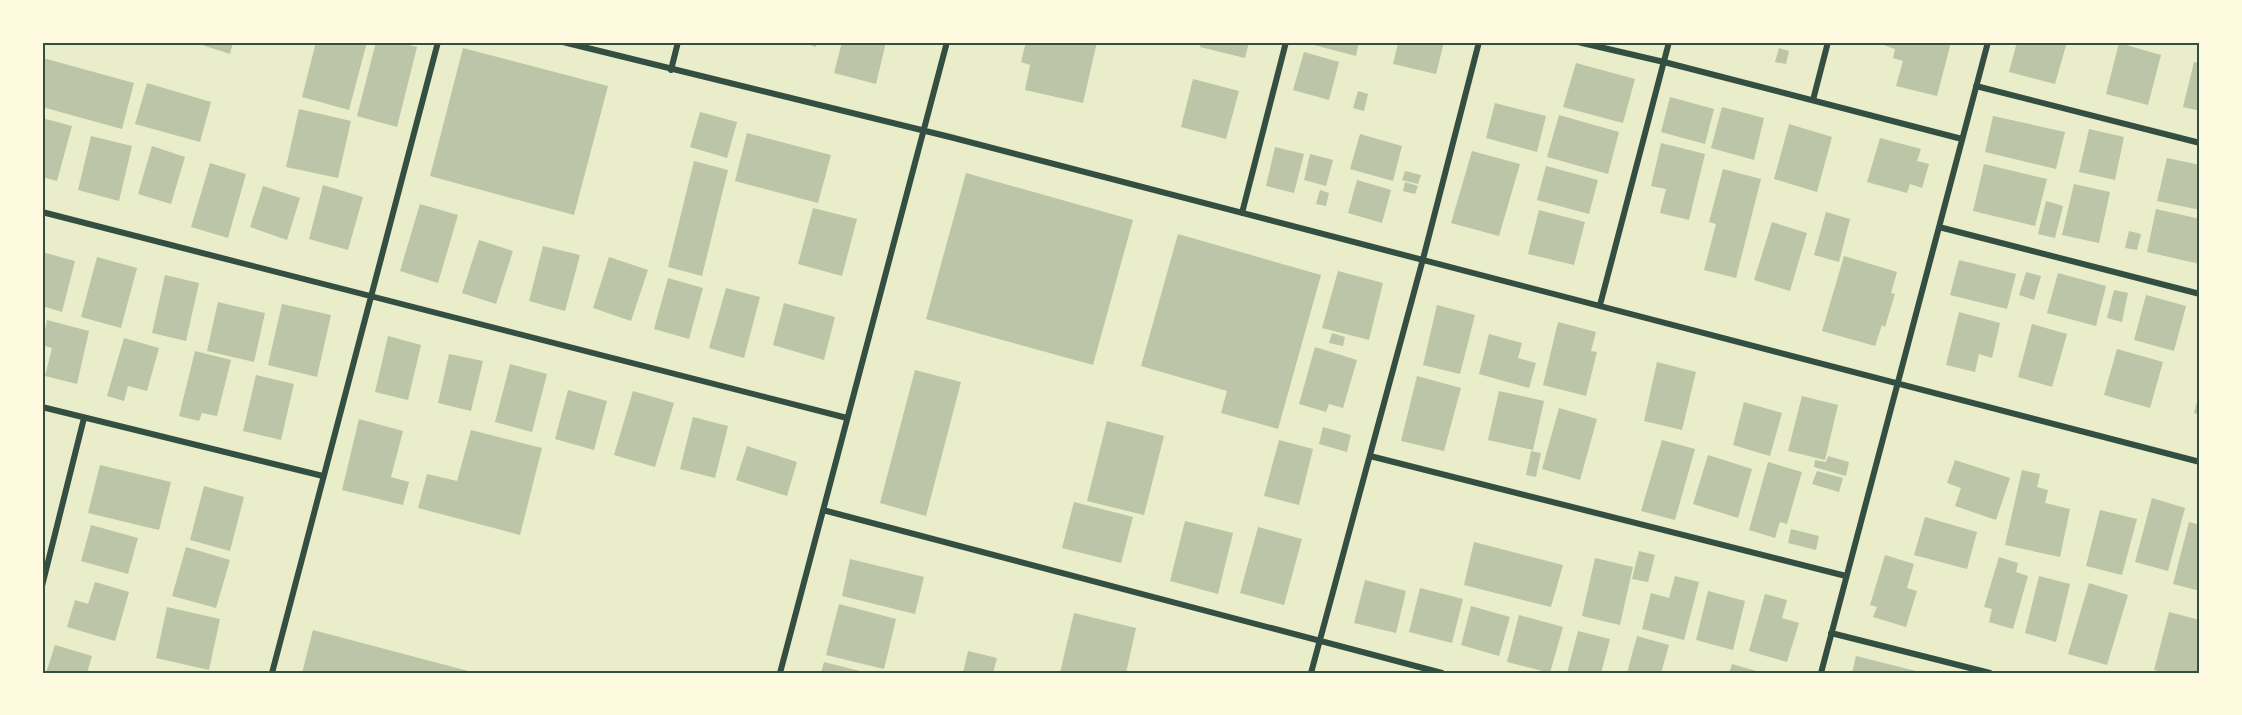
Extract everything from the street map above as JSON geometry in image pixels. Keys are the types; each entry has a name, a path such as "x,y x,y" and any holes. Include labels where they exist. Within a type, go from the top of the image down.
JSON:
{"street":[{"path":"272,673 438,42"},
{"path":"563,42 924,130 2200,462"},
{"path":"671,70 678,42"},
{"path":"780,673 947,42"},
{"path":"1242,213 1286,42"},
{"path":"1311,673 1479,42"},
{"path":"1578,42 1962,139"},
{"path":"1600,305 1670,42"},
{"path":"1813,100 1828,42"},
{"path":"1821,673 1988,42"},
{"path":"1976,86 2200,143"},
{"path":"42,212 847,418"},
{"path":"1939,227 2200,294"},
{"path":"42,407 323,476"},
{"path":"42,586 84,418"},
{"path":"1370,456 1846,576"},
{"path":"823,510 1442,673"},
{"path":"1831,633 1990,673"}],"building":[{"path":"193,42 233,42 230,54"},
{"path":"316,42 367,42 349,110 302,97"},
{"path":"376,42 398,42 417,47 397,127 357,116"},
{"path":"801,42 817,42 816,47"},
{"path":"842,42 886,42 876,84 834,73"},
{"path":"1026,42 1097,42 1083,103 1025,90 1030,65 1021,62"},
{"path":"1201,42 1249,42 1245,58 1200,47"},
{"path":"1311,42 1359,42 1356,56 1310,44"},
{"path":"1409,42 1444,42 1436,74 1393,64 1398,43 1409,45"},
{"path":"1881,42 1951,42 1937,96 1896,86 1903,61 1893,58 1895,49"},
{"path":"2017,42 2067,42 2055,84 2009,72"},
{"path":"2119,43 2161,55 2148,105 2106,94"},
{"path":"463,48 608,86 574,215 430,176"},
{"path":"1779,48 1789,51 1786,64 1775,62"},
{"path":"1304,52 1339,62 1329,100 1293,90"},
{"path":"43,58 134,83 122,129 42,107"},
{"path":"2194,62 2200,63 2200,111 2183,107"},
{"path":"1576,63 1635,79 1623,123 1563,107"},
{"path":"1193,79 1239,91 1226,139 1181,127"},
{"path":"147,83 211,102 200,142 135,124"},
{"path":"1358,91 1368,94 1364,111 1353,108"},
{"path":"1670,97 1714,109 1705,144 1661,132"},
{"path":"1495,103 1546,116 1537,152 1486,138"},
{"path":"1722,107 1764,118 1754,160 1711,148"},
{"path":"299,109 351,121 338,178 286,167"},
{"path":"700,112 737,122 727,158 690,147"},
{"path":"1559,115 1619,132 1608,174 1547,157"},
{"path":"1993,116 2065,132 2056,169 1985,152"},
{"path":"42,118 72,126 57,181 42,177"},
{"path":"1789,124 1832,137 1817,192 1774,179"},
{"path":"2089,129 2124,137 2115,180 2079,172"},
{"path":"747,133 831,155 818,203 735,181"},
{"path":"1360,134 1402,146 1393,181 1350,169"},
{"path":"91,136 132,146 119,201 78,190"},
{"path":"1880,138 1921,149 1917,161 1929,164 1922,188 1910,184 1907,193 1867,182"},
{"path":"1661,143 1705,154 1689,220 1660,213 1666,189 1651,186"},
{"path":"152,146 185,157 171,204 138,194"},
{"path":"1275,147 1304,154 1294,193 1266,186"},
{"path":"1472,151 1520,164 1499,236 1451,223"},
{"path":"1310,154 1333,160 1326,186 1304,180"},
{"path":"2167,158 2200,165 2200,210 2157,201"},
{"path":"694,161 728,170 702,276 668,267"},
{"path":"210,163 246,174 228,238 191,227"},
{"path":"1984,164 2047,179 2035,226 1973,211"},
{"path":"1546,166 1598,180 1589,214 1537,200"},
{"path":"1723,169 1761,179 1736,278 1704,270 1716,224 1709,222"},
{"path":"1405,171 1421,175 1418,184 1402,180"},
{"path":"966,173 1133,220 1093,365 926,319"},
{"path":"1357,180 1391,190 1382,223 1348,213"},
{"path":"1405,182 1418,186 1415,194 1403,191"},
{"path":"2074,184 2110,192 2099,243 2062,235"},
{"path":"323,185 363,197 348,250 309,239"},
{"path":"263,186 300,198 287,240 250,227"},
{"path":"1320,190 1329,193 1326,206 1316,204"},
{"path":"2046,201 2063,206 2055,238 2038,234"},
{"path":"420,204 458,215 438,283 400,271"},
{"path":"813,208 857,219 842,276 798,264"},
{"path":"2156,209 2200,219 2200,264 2147,252"},
{"path":"1539,210 1585,222 1574,265 1528,254"},
{"path":"1826,212 1850,219 1839,262 1814,255"},
{"path":"1772,222 1807,233 1790,291 1754,280"},
{"path":"2129,231 2141,234 2137,250 2125,248"},
{"path":"1178,234 1321,275 1278,429 1221,413 1227,391 1141,366"},
{"path":"479,240 513,251 496,304 462,293"},
{"path":"543,246 580,255 565,311 529,301"},
{"path":"42,252 75,261 62,312 42,306"},
{"path":"1844,256 1897,272 1891,293 1895,294 1885,327 1882,325 1875,346 1822,331"},
{"path":"97,257 137,268 121,328 81,317"},
{"path":"609,257 648,270 631,321 593,308"},
{"path":"1959,260 2016,274 2007,309 1950,295"},
{"path":"1338,271 1383,283 1369,340 1322,328"},
{"path":"2026,272 2041,276 2034,300 2019,295"},
{"path":"2058,273 2106,286 2096,326 2047,313"},
{"path":"165,275 199,283 186,341 152,333"},
{"path":"668,278 703,288 689,339 654,329"},
{"path":"726,288 760,297 744,358 709,348"},
{"path":"2114,290 2128,293 2122,322 2107,318"},
{"path":"2146,295 2186,306 2174,351 2134,340"},
{"path":"218,302 265,313 254,362 207,351"},
{"path":"784,303 835,317 824,360 773,345"},
{"path":"282,304 331,315 317,377 268,365"},
{"path":"1437,305 1475,315 1460,374 1423,365"},
{"path":"1959,312 2000,323 1992,358 1979,354 1975,372 1946,365"},
{"path":"47,320 89,331 77,384 45,376 52,348 42,345"},
{"path":"1558,322 1596,332 1591,351 1597,352 1586,396 1543,385"},
{"path":"2032,324 2067,334 2052,387 2018,377"},
{"path":"1332,333 1345,337 1343,346 1329,343"},
{"path":"1489,334 1522,343 1518,358 1536,363 1529,388 1479,374"},
{"path":"388,336 421,345 408,400 375,392"},
{"path":"124,338 159,348 147,391 128,386 124,401 107,396"},
{"path":"1315,347 1357,360 1343,408 1329,404 1326,412 1299,404"},
{"path":"2117,349 2163,362 2150,408 2104,395"},
{"path":"195,351 231,360 217,416 202,413 199,421 179,416"},
{"path":"449,354 483,361 471,411 438,403"},
{"path":"1657,362 1696,372 1682,430 1644,421"},
{"path":"510,364 547,374 532,432 495,422"},
{"path":"915,370 961,382 926,516 880,503"},
{"path":"256,375 294,384 281,440 243,431"},
{"path":"1417,376 1461,388 1444,451 1401,441"},
{"path":"568,390 607,401 594,450 555,439"},
{"path":"633,391 674,403 655,467 614,455"},
{"path":"1499,391 1544,401 1533,450 1488,440"},
{"path":"2200,394 2200,415 2194,413"},
{"path":"1802,396 1838,405 1825,460 1788,451"},
{"path":"1744,402 1782,413 1770,456 1733,445"},
{"path":"1559,408 1597,419 1580,480 1542,469"},
{"path":"693,417 728,426 715,478 680,469"},
{"path":"359,419 403,431 391,477 409,482 403,505 342,490"},
{"path":"1107,421 1164,436 1144,515 1087,501"},
{"path":"1323,427 1351,435 1347,452 1319,444"},
{"path":"471,430 542,448 520,535 418,508 427,474 457,481"},
{"path":"1279,440 1313,449 1299,505 1264,496"},
{"path":"1662,440 1695,449 1675,520 1641,511"},
{"path":"747,446 797,462 787,496 736,480"},
{"path":"1531,451 1541,453 1536,477 1526,475"},
{"path":"1708,455 1752,469 1738,518 1693,504"},
{"path":"1828,456 1849,462 1846,476 1814,467 1815,460 1826,462"},
{"path":"1955,460 2010,478 1996,520 1955,506 1961,488 1947,483"},
{"path":"1768,462 1802,472 1787,524 1780,522 1775,538 1749,530"},
{"path":"100,465 171,482 159,530 88,513"},
{"path":"2022,470 2040,474 2037,487 2048,490 2045,503 2070,509 2060,557 2005,545"},
{"path":"1817,471 1843,478 1839,492 1812,484"},
{"path":"204,486 244,497 230,551 190,540"},
{"path":"2152,498 2185,508 2168,571 2135,562"},
{"path":"1074,502 1133,517 1121,563 1062,548"},
{"path":"2100,510 2137,519 2122,575 2086,566"},
{"path":"1925,517 1977,532 1967,569 1914,555"},
{"path":"1185,521 1233,533 1218,594 1170,581"},
{"path":"2189,522 2200,525 2200,591 2173,584"},
{"path":"91,525 138,538 128,574 81,561"},
{"path":"1258,527 1302,539 1284,605 1240,593"},
{"path":"1791,529 1819,536 1816,550 1788,543"},
{"path":"1474,542 1563,565 1551,607 1464,585"},
{"path":"186,547 230,560 216,608 172,596"},
{"path":"1639,551 1655,555 1648,582 1632,579"},
{"path":"1885,555 1914,564 1907,588 1917,591 1906,627 1873,617 1877,607 1870,605"},
{"path":"1999,557 2018,563 2016,572 2028,576 2013,629 1989,622 1992,609 1984,607"},
{"path":"1595,558 1633,567 1620,625 1582,616"},
{"path":"850,559 924,577 915,614 842,596"},
{"path":"1675,576 1699,582 1684,640 1642,629 1651,593 1669,598"},
{"path":"2039,576 2070,584 2056,642 2025,633"},
{"path":"1365,580 1406,591 1396,633 1354,623"},
{"path":"95,582 129,592 115,641 67,627 75,600 88,604"},
{"path":"2089,583 2128,595 2107,665 2068,654"},
{"path":"1420,588 1463,599 1452,643 1409,632"},
{"path":"1708,591 1745,601 1733,650 1696,640"},
{"path":"1765,594 1787,600 1782,618 1799,623 1787,662 1749,651"},
{"path":"839,604 896,619 884,669 826,655"},
{"path":"1471,606 1510,617 1499,656 1461,645"},
{"path":"167,607 220,619 209,670 156,658"},
{"path":"2169,612 2200,620 2200,660 2197,673 2165,673 2154,670"},
{"path":"1074,613 1136,628 1126,673 1060,673"},
{"path":"1519,615 1563,627 1550,673 1507,662"},
{"path":"313,630 472,672 472,673 302,673"},
{"path":"1578,631 1610,639 1601,673 1567,673"},
{"path":"1637,636 1669,645 1661,673 1627,673"},
{"path":"55,645 92,656 87,673 46,673"},
{"path":"968,651 997,658 993,673 963,673"},
{"path":"1856,656 1920,672 1920,673 1852,673"},
{"path":"824,662 864,672 864,673 821,673"},
{"path":"1732,664 1760,672 1760,673 1729,673"}]}
